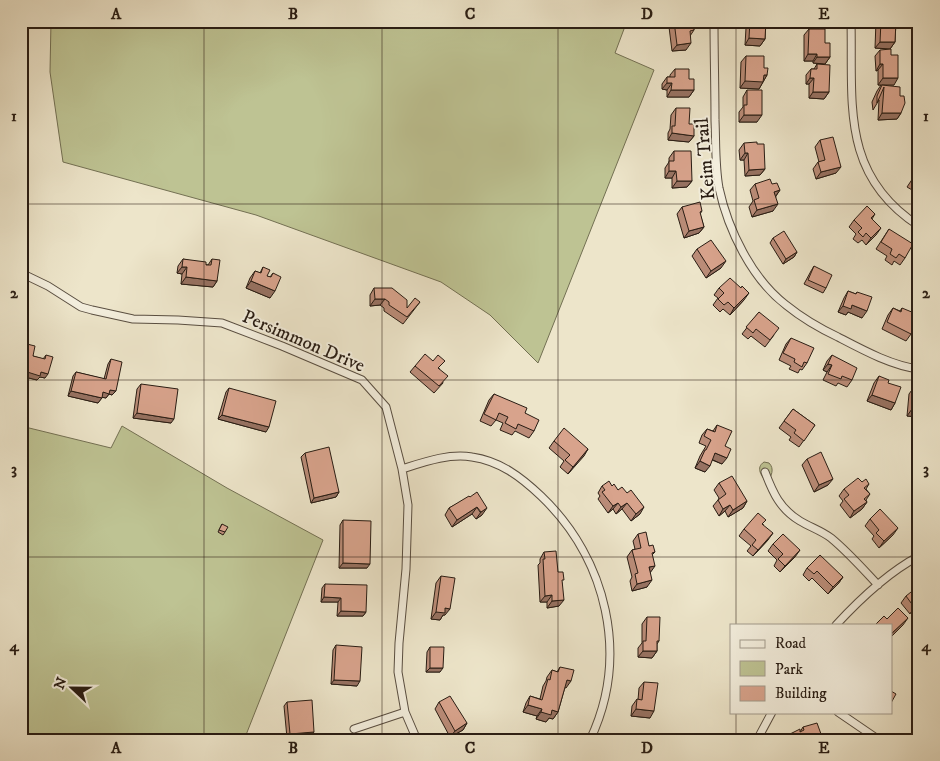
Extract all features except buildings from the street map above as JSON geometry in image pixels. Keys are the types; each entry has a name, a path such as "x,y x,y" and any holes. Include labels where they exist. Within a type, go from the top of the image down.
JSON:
{"street":[{"name":"Keim Trail","path":"714,21 716,156 719,188 729,222 742,252 764,282 784,304 810,323 867,352 911,368 919,369"},
{"path":"851,21 853,127 862,161 880,192 902,215 919,226"},
{"name":"Persimmon Drive","path":"21,273 48,286 81,307 133,319 222,323 362,380 386,407 402,469 408,505 406,569 398,672 405,712 417,740"},
{"path":"402,469 444,457 471,457 496,463 517,475 536,491 553,507 568,526 583,550 598,581 606,612 610,647 608,675 602,708 590,740"},
{"path":"765,472 775,496 784,509 799,520 829,536 878,585"},
{"path":"837,624 878,585 906,563 919,556"},
{"path":"354,729 405,712"},
{"path":"757,740 771,714"},
{"path":"841,714 879,740"}],"green space":[{"path":"51,21 627,21 615,53 654,70 538,363 490,315 441,282 256,215 63,162 50,72"},
{"path":"21,426 111,448 122,426 227,488 323,540 244,740 21,740"},
{"path":"764,462 769,463 772,468 768,482 766,482 760,472 761,464"}]}
